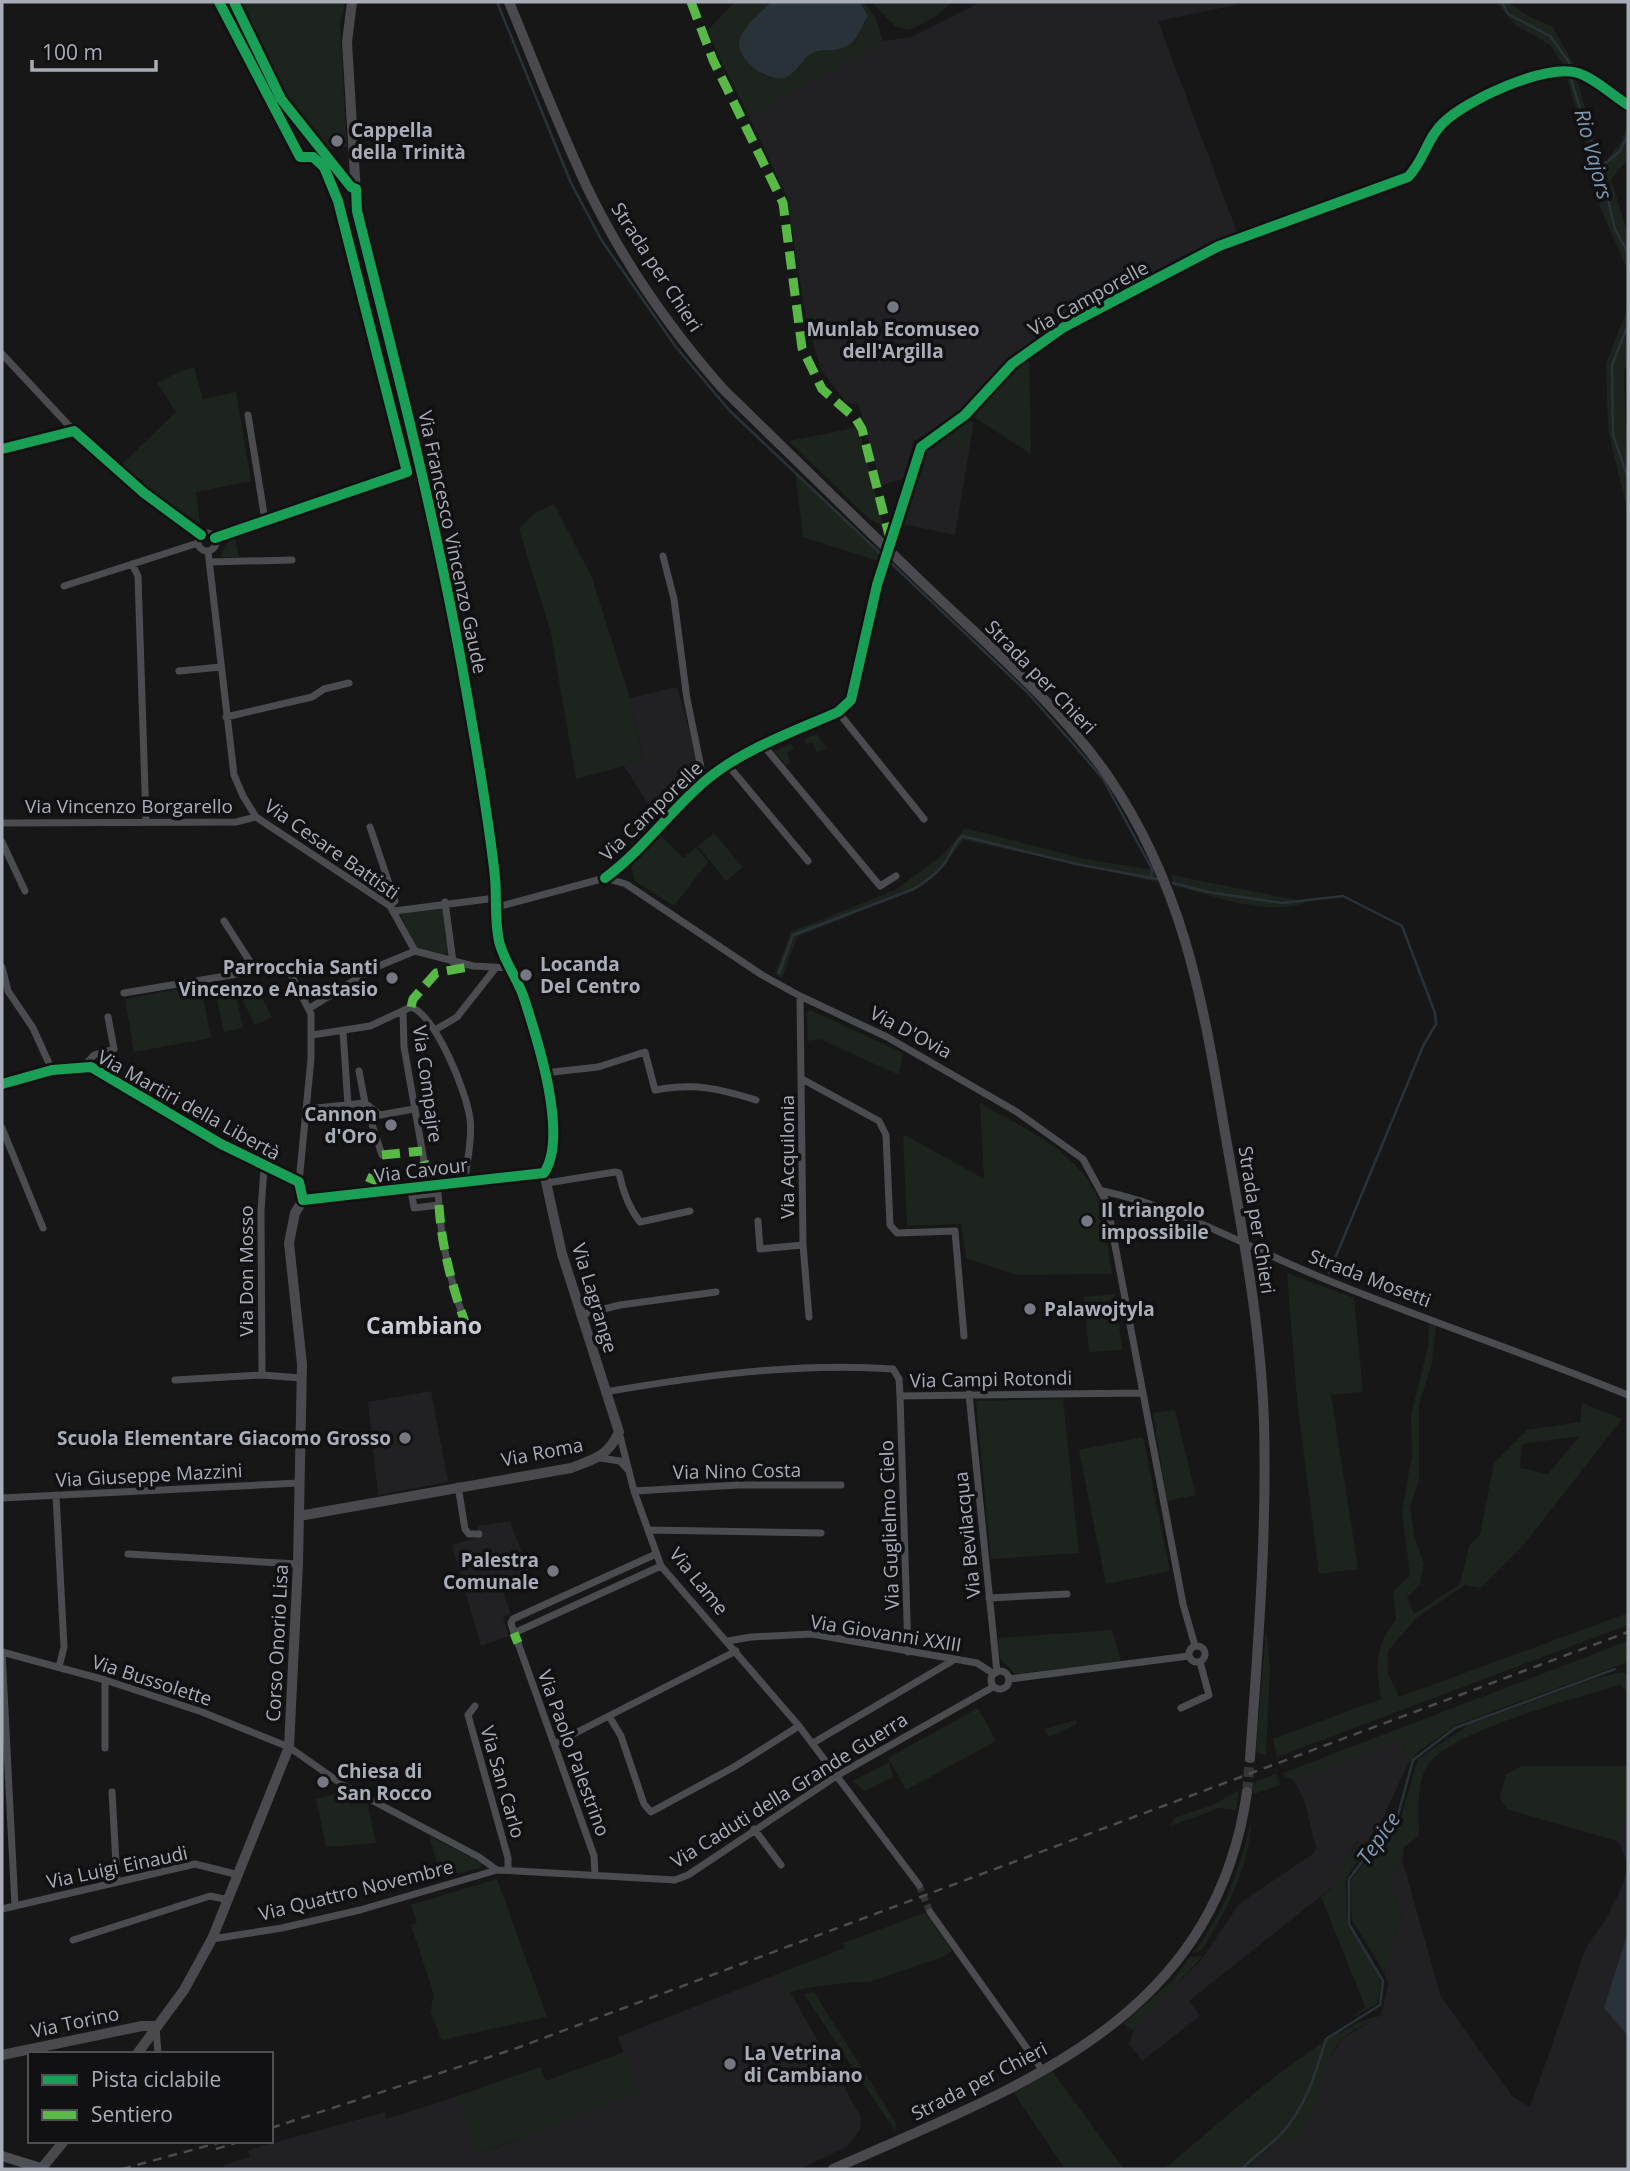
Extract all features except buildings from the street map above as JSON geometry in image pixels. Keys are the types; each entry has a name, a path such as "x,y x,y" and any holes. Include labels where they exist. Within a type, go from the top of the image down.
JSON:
{"main road":[{"path":"2,2156 43,2169"}],"street":[{"path":"234,2 281,99 351,187 356,189"},
{"name":"Via Francesco Vincenzo Gaude","path":"352,2 347,42 357,211 423,467 466,690 500,947 524,997 544,1073 552,1123 545,1178"},
{"name":"Strada per Chieri","path":"509,2 586,185 636,273 693,355 723,389 1056,712 1109,778 1149,846 1185,935 1202,996 1244,1240 1264,1419 1262,1592 1250,1758"},
{"name":"Via Camporelle","path":"605,878 625,864 704,782 727,764 838,712 851,700 857,684 877,585 921,447 965,415 1012,364 1043,339 1219,246 1408,177 1418,167 1442,123 1459,111 1539,74 1575,72 1628,105"},
{"path":"2,354 74,431 199,539 202,550 208,551 215,545 215,538"},
{"path":"248,415 265,520"},
{"path":"2,449 74,431"},
{"path":"215,538 423,467"},
{"path":"64,586 210,534 215,538"},
{"name":"Via Cesare Battisti","path":"208,551 234,775 243,796 256,817 392,909 415,951"},
{"name":"Via Camporelle","path":"663,556 674,599 687,699 704,782"},
{"path":"209,562 292,561"},
{"path":"132,564 138,576 146,821"},
{"path":"179,671 221,667"},
{"path":"226,718 312,697 324,689 349,683"},
{"path":"838,712 924,819"},
{"path":"763,745 880,886 896,876"},
{"name":"Via Camporelle","path":"727,764 808,861"},
{"name":"Via Vincenzo Borgarello","path":"2,823 236,822 256,817"},
{"path":"370,827 395,901 392,909 445,902 496,902 605,878"},
{"path":"2,842 25,891"},
{"name":"Via D'Ovia","path":"605,878 640,891 736,958 800,996 887,1037 1017,1112 1083,1159 1103,1191 1142,1393"},
{"path":"445,902 453,962"},
{"path":"224,920 256,971"},
{"path":"310,1008 374,968 415,951 494,970 510,968"},
{"path":"2,967 8,991 33,1028 52,1070"},
{"path":"124,993 287,967 310,1008 312,1035 299,1182 303,1200"},
{"path":"435,1030 457,1017 494,970"},
{"name":"Via Acquilonia","path":"800,996 803,1245 809,1317"},
{"path":"312,1035 344,1032 380,1023 411,1007 420,1010 435,1030 463,1092 470,1119 465,1183"},
{"name":"Via Compajre","path":"403,1011 404,1047 424,1161"},
{"path":"84,1066 94,1055 114,1049 108,1017"},
{"path":"344,1032 348,1105"},
{"path":"544,1073 598,1067 645,1052 655,1090 684,1085 713,1087 756,1100"},
{"name":"Via Martiri della Libertà","path":"2,1084 52,1070 84,1066 264,1168 299,1182"},
{"path":"359,1072 365,1103 382,1155"},
{"path":"802,1079 878,1121 886,1135 890,1225 897,1233 956,1231 964,1336"},
{"path":"307,1109 365,1103 380,1115 414,1110"},
{"path":"2,1128 43,1228"},
{"name":"Via Don Mosso","path":"262,1376 260,1269 264,1168"},
{"path":"545,1178 619,1173 624,1198 633,1206 640,1223 690,1211"},
{"name":"Via Cavour","path":"303,1200 412,1193 465,1183 545,1178"},
{"name":"Via Lagrange","path":"545,1178 562,1254 619,1432"},
{"path":"438,1190 440,1228 465,1322"},
{"name":"Strada Mosetti","path":"1103,1191 1153,1203 1244,1240 1320,1278 1628,1395"},
{"path":"412,1193 414,1208 439,1205"},
{"name":"Corso Onorio Lisa","path":"137,2052 184,1990 212,1939 240,1875 289,1747 298,1564 301,1378 289,1244 295,1213 303,1200"},
{"path":"758,1222 760,1249 803,1245"},
{"path":"580,1315 716,1292"},
{"name":"Via Campi Rotondi","path":"605,1392 714,1376 840,1367 893,1369 899,1379 900,1396 1142,1393"},
{"path":"175,1380 262,1376 301,1378"},
{"path":"1009,1679 1189,1656 1195,1647 1183,1604 1142,1393"},
{"name":"Via Bevilacqua","path":"969,1394 995,1673"},
{"name":"Via Guglielmo Cielo","path":"900,1396 908,1652"},
{"name":"Via Roma","path":"299,1516 571,1468 600,1458 612,1448 619,1432"},
{"name":"Via Lame","path":"619,1432 634,1491 661,1566 813,1743 919,1885"},
{"path":"600,1458 620,1461 630,1473"},
{"name":"Via Giuseppe Mazzini","path":"2,1498 299,1483"},
{"name":"Via Nino Costa","path":"634,1491 738,1485 841,1485"},
{"path":"458,1486 465,1529 469,1534 479,1534"},
{"path":"56,1495 64,1647 59,1667"},
{"path":"648,1530 821,1533"},
{"path":"128,1554 298,1564"},
{"path":"656,1554 513,1619 510,1623 514,1633 661,1566"},
{"path":"989,1598 1067,1594"},
{"name":"Via Giovanni XXIII","path":"728,1641 813,1634 952,1661 977,1663 995,1673"},
{"name":"Via Paolo Palestrino","path":"518,1643 594,1856 595,1874"},
{"path":"1181,1708 1209,1695 1200,1662 1205,1652 1200,1647 1195,1647"},
{"path":"554,1744 736,1651"},
{"path":"2,1652 6,1794 15,1906"},
{"name":"Via Bussolette","path":"2,1652 105,1680 202,1712 289,1747 343,1784 479,1857 497,1870"},
{"path":"1189,1656 1193,1661 1200,1662"},
{"path":"813,1743 952,1661"},
{"path":"995,1673 1004,1673 1009,1679 1004,1689 993,1687 991,1680 995,1673"},
{"path":"105,1680 106,1748"},
{"name":"Via Caduti della Grande Guerra","path":"508,1869 675,1880 688,1875 838,1775 993,1687"},
{"name":"Via San Carlo","path":"475,1706 468,1715 508,1858 508,1869"},
{"path":"609,1716 621,1736 645,1804 651,1812 734,1767 799,1726"},
{"path":"113,1792 117,1881"},
{"name":"Strada per Chieri","path":"833,2169 989,2100 1043,2071 1134,2007 1163,1980 1208,1918 1231,1867 1241,1835 1247,1792"},
{"path":"754,1829 781,1865"},
{"name":"Via Luigi Einaudi","path":"2,1909 195,1864 240,1875"},
{"name":"Via Quattro Novembre","path":"212,1939 282,1928 360,1910 508,1869"},
{"path":"73,1940 96,1935 210,1896 229,1899"},
{"path":"930,1912 1043,2071"},
{"name":"Via Torino","path":"2,2055 142,2026 156,2026"},
{"path":"156,2026 159,2052"},
{"path":"43,2169 62,2143"}],"shaded area":[{"path":"240,2 345,2 340,26 347,147 326,150 288,103"},
{"path":"735,2 771,2 753,21 742,39 745,57 765,76 802,62 812,53 847,46 857,38 868,16 860,2 864,2 875,16 883,41 749,117 707,31"},
{"path":"771,2 860,2 868,16 851,43 843,48 815,52 790,75 774,78 750,65 740,50 739,42 748,25"},
{"path":"871,2 952,2 935,17 909,30 895,26"},
{"path":"981,2 1238,2 1236,5 1158,21 1237,232 1078,314 1037,340 1003,369 967,410 914,441 903,479 881,485 859,405 846,402 821,370 806,320 787,197 749,117 883,41 911,37"},
{"path":"1496,2 1508,2 1528,16 1552,26 1577,70 1566,69 1550,45 1514,24"},
{"path":"1576,76 1600,160 1606,161 1621,142 1628,123 1628,159 1611,179 1628,235 1628,271 1600,207 1593,169 1567,78"},
{"path":"1628,307 1628,363 1624,371 1628,514 1608,430 1606,364"},
{"path":"1029,354 1031,454 971,415 1009,371"},
{"path":"194,367 203,399 236,392 251,481 196,492 200,523 165,504 119,467 176,412 157,383"},
{"path":"965,421 974,422 969,451 930,442"},
{"path":"859,427 883,525 870,520 789,441"},
{"path":"930,442 969,451 955,535 903,524 920,464"},
{"path":"795,473 882,556 881,562 803,537"},
{"path":"554,504 592,578 630,698 643,761 576,779 551,633 519,529 533,514"},
{"path":"235,538 239,557 220,557 228,541"},
{"path":"677,687 696,754 696,783 657,818 624,766 643,760 630,698"},
{"path":"816,734 827,748 817,752 812,742 806,744 804,739"},
{"path":"791,744 794,749 787,752 791,763 786,765 774,751"},
{"path":"965,828 1085,859 1155,870 1157,882 964,840 934,877 918,888 797,937 782,978 775,974 791,932 895,890 944,854"},
{"path":"714,833 743,867 726,881 698,846"},
{"path":"661,835 683,858 696,847 708,862 674,906 635,881 631,865"},
{"path":"1171,875 1307,902 1275,908 1240,903 1174,886"},
{"path":"444,904 452,958 417,949 399,912"},
{"path":"201,985 211,1038 134,1052 125,999"},
{"path":"258,989 272,1017 255,1025 241,997"},
{"path":"235,991 243,1028 224,1032 216,995"},
{"path":"810,1010 903,1053 899,1075 820,1039 808,1041 807,1013"},
{"path":"980,1103 1043,1139 1084,1175 1101,1208 1112,1274 1017,1275 966,1258 961,1224 907,1226 903,1134 984,1179"},
{"path":"1287,1273 1354,1298 1363,1392 1331,1395 1358,1569 1319,1574 1297,1399"},
{"path":"1115,1294 1122,1350 1089,1352 1084,1297"},
{"path":"1429,1323 1436,1326 1432,1363 1419,1405 1419,1480 1410,1508 1414,1535 1424,1564 1420,1585 1407,1597 1414,1614 1460,1584 1469,1546 1480,1534 1494,1463 1527,1430 1580,1422 1582,1403 1622,1419 1522,1547 1481,1588 1465,1585 1416,1618 1388,1651 1388,1674 1399,1697 1628,1613 1628,1625 1277,1757 1273,1739 1381,1699 1378,1657 1384,1639 1396,1620 1393,1591 1410,1576 1402,1511 1412,1455 1411,1415 1428,1347","holes":["1580,1436 1548,1474 1520,1468 1522,1444"]},
{"name":"Scuola Elementare Giacomo Grosso","path":"431,1391 448,1482 378,1495 368,1402"},
{"path":"1063,1399 1079,1553 991,1559 976,1401"},
{"path":"1175,1410 1196,1495 1167,1501 1153,1413"},
{"path":"1143,1437 1170,1571 1106,1584 1079,1450"},
{"path":"510,1521 529,1572 506,1581 504,1595 511,1614 503,1617 509,1636 481,1646 452,1545 479,1537 478,1526"},
{"path":"1266,1628 1270,1667 1266,1755 1256,1752"},
{"path":"1112,1630 1121,1661 1015,1674 1000,1658 998,1638"},
{"path":"1628,1641 1628,1662 1456,1725 1417,1753 1407,1766 1403,1738 1294,1780 1285,1777 1283,1773"},
{"path":"1622,1672 1628,1675 1628,1691 1619,1685 1518,1716 1464,1738 1430,1762 1420,1788 1419,1836 1404,1847 1402,1859 1387,1879 1402,1914 1384,1972 1352,1920 1351,1880 1401,1817 1418,1759 1470,1724 1594,1679"},
{"path":"978,1708 996,1741 906,1790 888,1758"},
{"path":"1076,1720 1077,1724 1049,1737 1043,1729"},
{"path":"1403,1738 1407,1766 1368,1847 1358,1841 1342,1864 1341,1880 1189,2001 1200,2016 1142,2061 1129,2044 1135,2024 1200,1962 1239,1904 1314,1853 1316,1847 1304,1800 1294,1780"},
{"path":"889,1762 893,1777 865,1791 853,1781"},
{"path":"1523,1766 1628,1766 1628,1864 1618,1841 1507,1809 1500,1798 1506,1774"},
{"path":"1523,1766 1628,1766 1628,1818 1620,1824 1618,1841 1507,1809 1500,1798 1506,1774"},
{"path":"1276,1774 1280,1785 1254,1794 1250,1784"},
{"path":"1239,1790 1236,1810 1219,1808 1171,1826 1174,1818 1215,1804"},
{"path":"346,1791 367,1801 376,1843 326,1847 316,1799"},
{"path":"1251,1822 1246,1857 1235,1889 1202,1950 1193,1953 1222,1907 1242,1857"},
{"path":"429,1836 482,1863 480,1868 442,1878"},
{"path":"1359,1841 1368,1847 1346,1878 1347,1924 1378,1974 1381,1986 1377,2004 1355,2016 1365,2006 1321,1897 1341,1880 1342,1864"},
{"path":"1402,1859 1441,1997 1513,2097 1530,2107 1587,1945 1605,1921 1622,1887 1628,1864 1628,2169 1246,2169 1274,2143 1342,2039 1381,2015 1388,1985 1384,1972 1402,1914 1387,1879"},
{"path":"497,1879 547,2017 442,2040 430,2012 434,1995 411,1925 417,1923 411,1905"},
{"path":"925,1913 952,1950 945,1956 869,1982 828,1985 789,1993 785,1983 772,1976 845,1948 843,1943"},
{"path":"1628,1932 1628,2036 1604,2008"},
{"path":"1203,1956 1133,2030 1123,2024 1173,1980 1190,1957"},
{"name":"La Vetrina di Cambiano","path":"772,1976 785,1983 861,2117 860,2130 848,2146 800,2169 225,2169 224,2165 250,2157 248,2150 385,2112 387,2119 458,2096 479,2154 638,2092 618,2037"},
{"path":"814,1992 896,2123 895,2131 804,1994"},
{"path":"1381,2016 1347,2035 1335,2047 1312,2115 1300,2139 1274,2143 1246,2169 1164,2169 1301,2057 1331,2037"},
{"path":"624,2052 639,2092 478,2154 458,2096 540,2067 546,2081"},
{"path":"1052,2071 1124,2169 1065,2169 1014,2093"}],"waterway":[{"path":"497,2 571,183 602,241 676,347 729,410 881,554"},
{"name":"Rio Vajors","path":"1502,2 1508,14 1550,36 1569,62 1572,83 1602,176 1615,229 1628,253"},
{"path":"1600,168 1620,151 1628,135"},
{"name":"Rio Vajors","path":"1628,325 1612,365 1613,435 1628,478"},
{"path":"892,564 1027,692 1103,779 1152,869 1151,878"},
{"path":"779,973 793,935 914,889 939,869 962,836 1076,864 1157,879"},
{"path":"1173,883 1208,892 1282,903 1343,896 1402,926 1435,1013 1436,1024 1424,1044 1329,1273"},
{"name":"Tepice","path":"1242,2169 1278,2138 1291,2122 1309,2089 1326,2039 1380,2005 1383,1981 1349,1924 1349,1879 1398,1815 1413,1760 1455,1728 1615,1669"}],"tunnel":[{"path":"1247,1792 1250,1758"},
{"path":"919,1885 930,1912"}],"railway":[{"path":"273,2127 517,2048 1628,1632"},
{"path":"122,2169 218,2143"},
{"path":"216,2149 236,2143"}],"marked path":[{"path":"691,2 713,60 783,203 802,348 822,389 856,419 862,429 890,539"},
{"path":"411,1007 413,999 436,973 473,966"},
{"path":"382,1155 422,1151"},
{"path":"424,1161 428,1180"},
{"path":"367,1177 383,1184 392,1183"},
{"path":"439,1205 448,1265 465,1322"},
{"path":"514,1633 518,1643"}],"cycle path":[{"path":"215,538 407,472 338,201 324,167 313,157 300,157 219,2"},
{"path":"2,1084 52,1070 91,1067 221,1144 299,1182 303,1200 544,1173 551,1156 552,1112 543,1061 524,998 498,937 489,830 455,629 416,449 357,211 356,189 351,187 281,99 234,2"},
{"path":"605,878 632,855 692,793 720,770 769,742 838,712 851,700 877,585 921,447 965,415 1012,364 1064,327 1219,246 1408,177 1443,123 1487,94 1527,78 1564,71 1585,76 1628,105"},
{"path":"2,449 74,431 144,493 201,535"}],"place":[{"name":"Cappella della Trinità","path":"337,141"},
{"name":"Munlab Ecomuseo dell'Argilla","path":"893,307"},
{"name":"Locanda Del Centro","path":"526,975"},
{"name":"Parrocchia Santi Vincenzo e Anastasio","path":"392,978"},
{"name":"Cannon d'Oro","path":"391,1125"},
{"name":"Il triangolo impossibile","path":"1087,1221"},
{"name":"Palawojtyla","path":"1030,1309"},
{"name":"Scuola Elementare Giacomo Grosso","path":"405,1438"},
{"name":"Palestra Comunale","path":"553,1571"},
{"name":"Chiesa di San Rocco","path":"323,1782"},
{"name":"La Vetrina di Cambiano","path":"730,2064"}],"district":[{"name":"Cambiano","path":"424,1325"}]}
